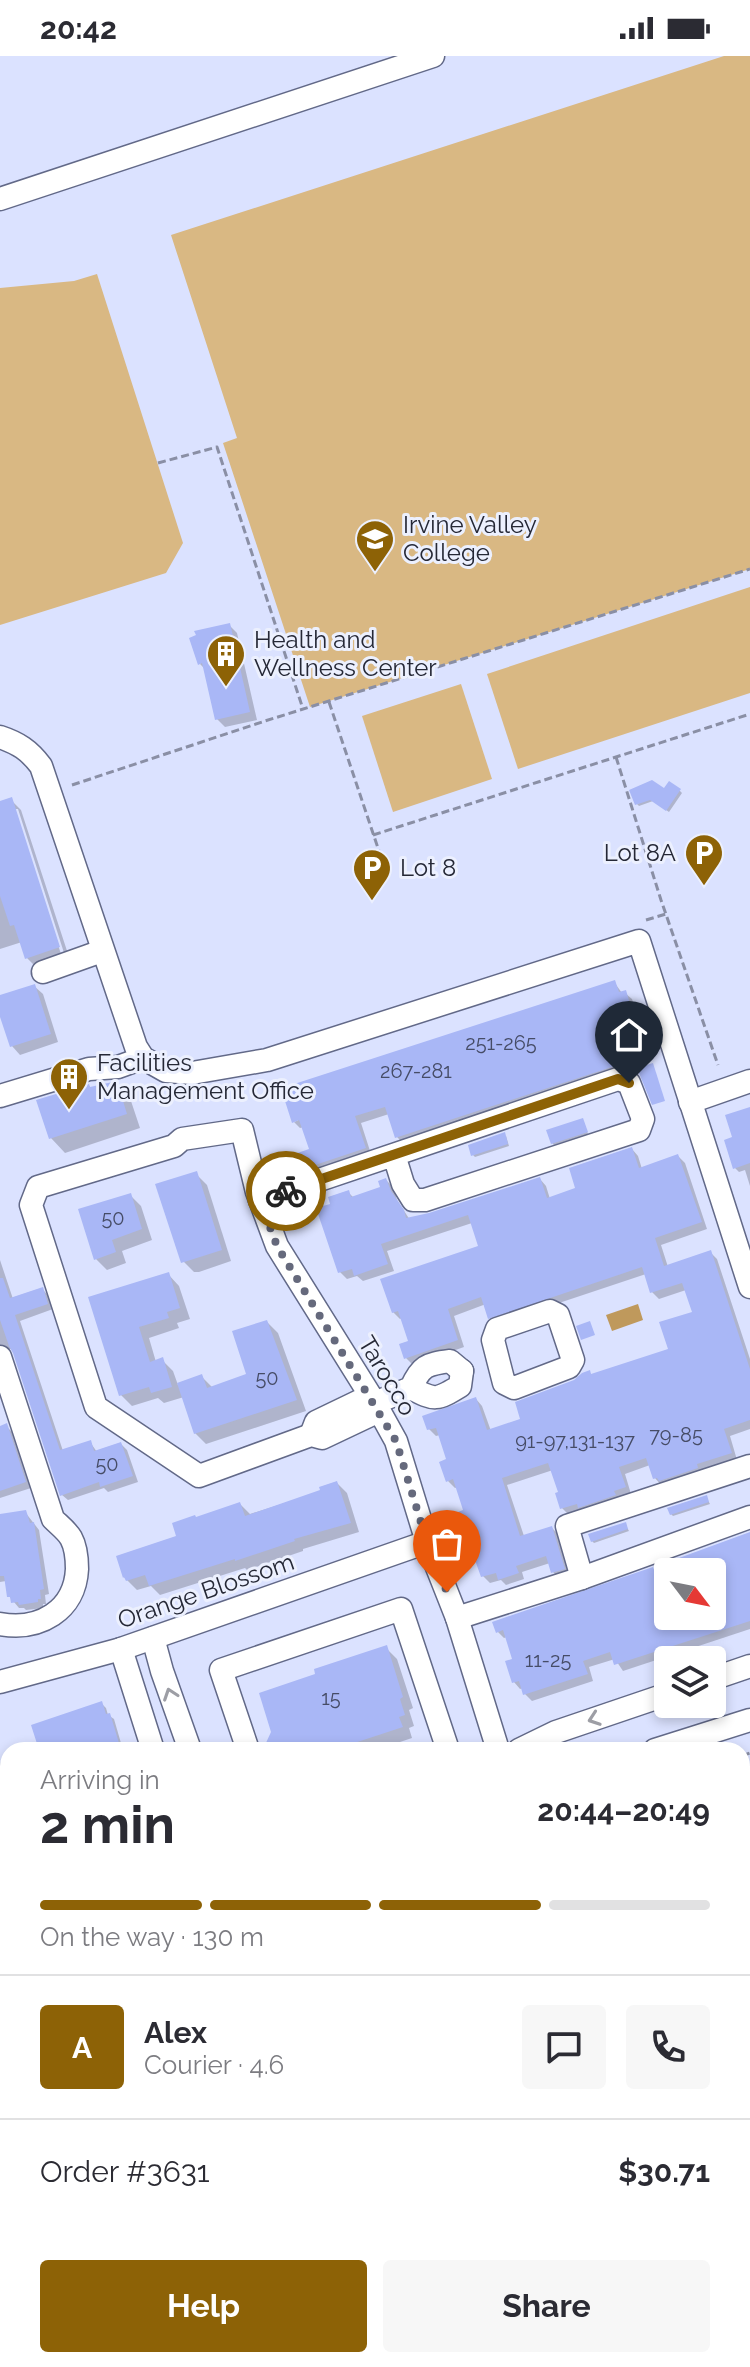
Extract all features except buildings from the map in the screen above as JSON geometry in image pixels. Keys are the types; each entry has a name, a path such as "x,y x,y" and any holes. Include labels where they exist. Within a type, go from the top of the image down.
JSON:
{"street":[{"path":"0,199 433,56"},
{"path":"0,737 17,742 41,766 136,1047 143,1058 166,1071 192,1073 267,1060 639,941 750,1287"},
{"path":"43,972 102,951"},
{"path":"0,1096 89,1069 118,1067 143,1058"},
{"path":"260,1200 618,1079 629,1083 643,1119 639,1130 425,1200 413,1200 403,1184 394,1155"},
{"path":"690,1102 750,1081"},
{"name":"Tarocco","path":"374,1403 316,1422 311,1435 199,1476 96,1407 31,1205 38,1187 174,1146 182,1139 245,1138 260,1200 277,1246 374,1403 396,1441 496,1742"},
{"path":"0,1357 53,1519 71,1538 77,1555 75,1585 57,1612 30,1625 0,1624"},
{"path":"462,1371 498,1358"},
{"path":"374,1403 411,1388 417,1375 429,1364 450,1361 462,1371"},
{"path":"411,1388 429,1398 443,1396 460,1386 462,1371"},
{"path":"582,1578 567,1526 750,1466"},
{"path":"457,1618 582,1578 750,1517"},
{"name":"Orange Blossom","path":"0,1681 121,1649 427,1542"},
{"path":"245,1742 221,1670 401,1609 446,1742"},
{"path":"153,1638 187,1742"},
{"path":"121,1649 150,1742"},
{"path":"726,1674 750,1666"},
{"path":"535,1742 654,1699"},
{"path":"680,1742 750,1720"}],"path":[{"path":"158,463 217,447 303,709"},
{"path":"72,785 750,569"},
{"path":"328,701 385,869"},
{"path":"373,835 750,714"},
{"path":"616,757 718,1065"},
{"path":"646,920 666,914"}],"shaded area":[{"path":"724,56 750,56 750,569 310,707 223,443 237,438 171,235"},
{"path":"97,274 183,543 166,573 0,625 0,288 74,281"},
{"path":"750,587 750,693 518,769 487,674"},
{"path":"461,684 492,779 393,812 362,716"},
{"path":"638,1304 643,1320 612,1331 606,1315"}],"way so far":[{"path":"286,1191 260,1200 277,1246 396,1441 427,1542 447,1592"}],"place":[{"name":"Irvine Valley College","path":"375,573"},
{"name":"Health and Wellness Center","path":"226,688"},
{"name":"Lot 8A","path":"704,887"},
{"name":"Lot 8","path":"372,902"},
{"name":"Facilities Management Office","path":"69,1111"}],"route":[{"path":"286,1191 618,1079 629,1083"}]}
